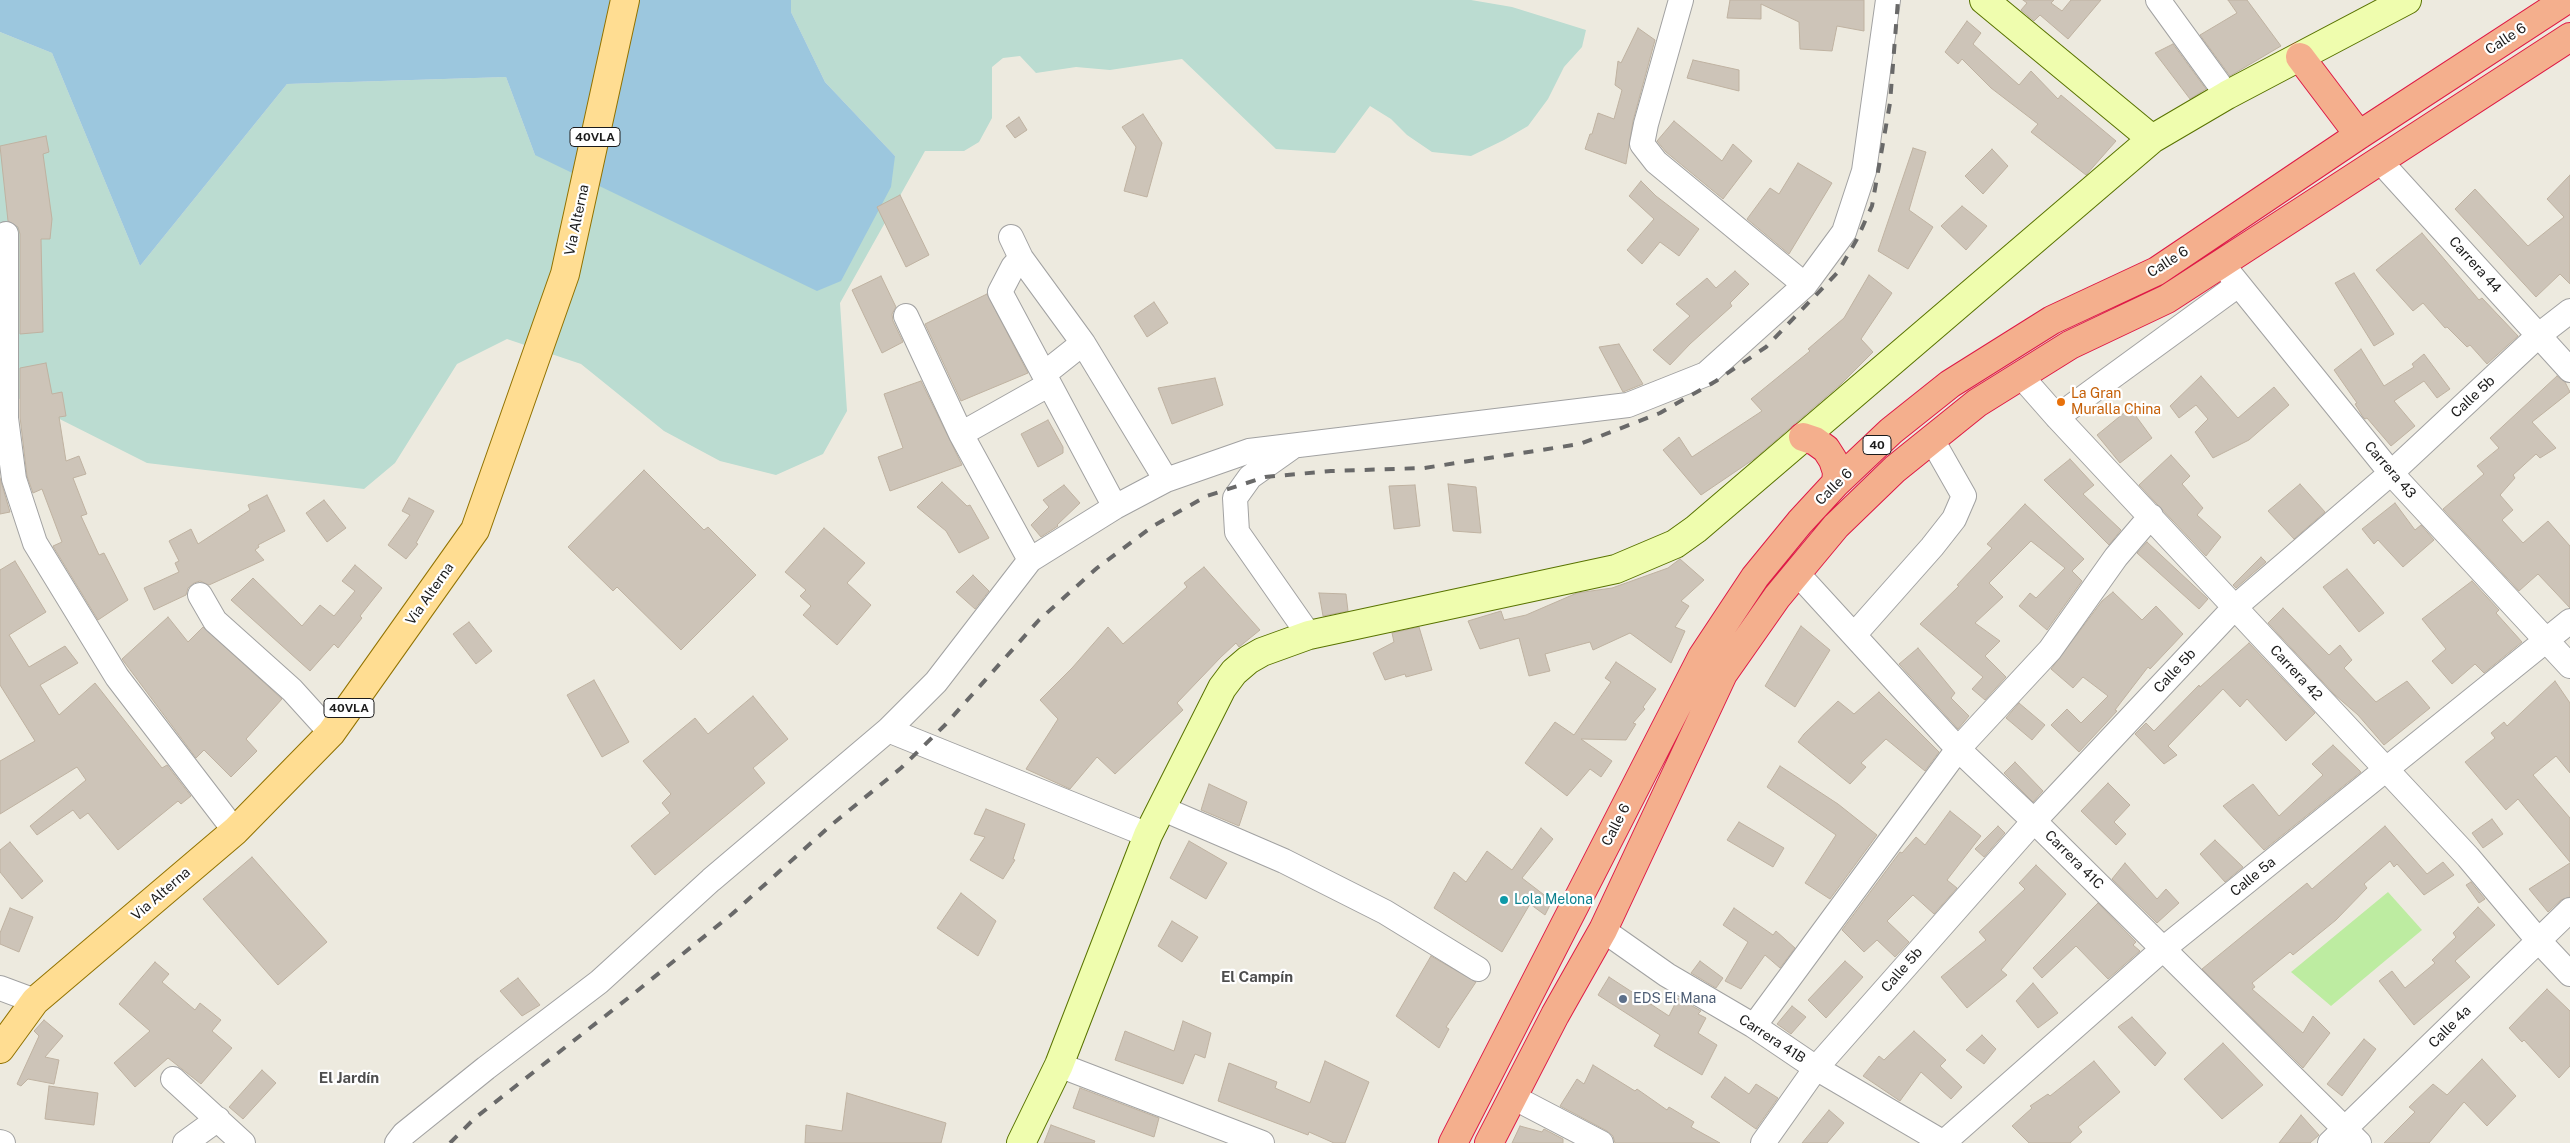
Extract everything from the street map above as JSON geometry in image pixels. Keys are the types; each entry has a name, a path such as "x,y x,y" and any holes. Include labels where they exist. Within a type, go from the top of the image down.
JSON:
{"highway":[{"name":"Calle 6","path":"1453,1143 1702,657 1755,577 1800,522 1836,483 1891,431 1950,384 2052,320 2157,271 2358,135 2566,0"},
{"name":"Calle 6","path":"1489,1143 1555,1015 1603,930 1723,674 1796,572 1842,520 1894,468 1977,402 2070,345 2168,299 2230,274 2379,160 2570,37"},
{"path":"2300,57 2358,135"},
{"path":"1803,437 1815,441 1826,449 1834,460 1837,472 1836,483"}],"main road":[{"name":"Via Alterna","path":"0,1050 36,1001 235,831 331,733 475,530 565,274 626,0"},
{"path":"1984,0 2152,139"},
{"path":"1021,1143 1059,1065 1148,835 1222,688 1234,672 1262,652 1309,635 1616,569 1647,558 1674,544 1696,528 2152,139 2227,95 2407,0"}],"street":[{"path":"1681,0 1642,144 1656,162 1805,285"},
{"path":"397,1143 404,1134 471,1080 599,982 711,880 888,730 936,682 1030,560 1115,507 1166,480 1249,451 1628,405 1706,374 1805,285 1844,232 1864,171 1888,0"},
{"path":"2158,0 2227,95"},
{"name":"Carrera 44","path":"2379,160 2570,370"},
{"path":"6,234 6,418 14,479 36,543 117,677 235,831"},
{"path":"1011,236 1021,258 1083,343 1166,480"},
{"path":"1021,258 1013,267 1000,292 1115,507"},
{"path":"2057,417 2230,274"},
{"name":"Carrera 43","path":"2230,274 2391,473 2570,666"},
{"name":"Calle 5b","path":"1763,1143 1816,1068 2034,821 2235,607 2391,473 2539,335 2570,311"},
{"path":"906,316 961,434 1030,560"},
{"path":"961,434 1046,379 1083,343"},
{"name":"Carrera 42","path":"2020,374 2057,417 2468,857 2538,940 2570,974"},
{"path":"1854,635 1932,547 1954,519 1964,496 1931,438"},
{"path":"1295,446 1250,477 1235,498 1236,532 1309,635"},
{"path":"1754,1026 1958,749 2050,650 2116,557 2151,516"},
{"name":"Carrera 41C","path":"1796,572 1958,749 2034,821 2163,949 2345,1139"},
{"path":"200,595 215,621 292,690 331,733"},
{"name":"Calle 5a","path":"1944,1143 2163,949 2570,621"},
{"path":"888,730 1148,835"},
{"path":"1161,808 1284,861 1385,912 1478,969"},
{"name":"Calle 4a","path":"2345,1139 2538,940 2570,910"},
{"name":"Carrera 41B","path":"1603,930 1667,975 1754,1026 1816,1068 1944,1143"},
{"path":"0,988 36,1001"},
{"path":"1059,1065 1262,1143"},
{"path":"173,1079 243,1143"},
{"path":"1513,1096 1601,1143"},
{"path":"185,1143 218,1119"}],"green space":[{"path":"2388,892 2422,930 2331,1006 2291,972"}],"shaded area":[{"path":"0,0 791,0 791,12 825,82 895,156 891,187 841,281 817,291 535,155 506,77 287,84 140,266 52,53 0,32"},
{"path":"791,0 1471,0 1512,7 1586,30 1582,47 1564,67 1548,99 1528,126 1471,156 1432,152 1407,135 1391,119 1370,106 1335,153 1276,149 1182,59 1110,70 1076,67 1036,73 1020,56 1003,58 992,67 992,118 979,142 964,151 925,151 840,303 847,411 823,454 776,475 720,461 664,431 581,364 507,339 457,364 395,463 364,489 147,463 0,389 0,32 52,53 140,266 287,84 506,77 535,155 895,156 825,82 791,12"}],"building":[{"path":"1730,0 1864,0 1864,31 1837,26 1832,51 1800,49 1799,22 1761,4 1761,19 1727,18"},
{"path":"2023,0 2054,0 2051,3 2062,11 2071,0 2101,0 2068,39 2040,15 2034,21 2021,10 2027,3"},
{"path":"2228,0 2247,0 2281,46 2230,76 2200,35 2237,13"},
{"path":"1967,21 1981,33 1973,44 2019,85 2031,71 2058,99 2061,95 2116,141 2086,175 2031,132 2038,124 1991,88 1962,59 1958,64 1945,52"},
{"path":"1638,28 1655,40 1633,121 1626,164 1585,149 1598,113 1614,119 1622,90 1615,85 1618,61 1621,63"},
{"path":"2173,44 2206,89 2190,99 2155,53"},
{"path":"1693,60 1739,70 1739,91 1687,78"},
{"path":"1143,114 1162,143 1147,197 1124,191 1136,147 1122,127"},
{"path":"1019,117 1027,130 1015,138 1006,126"},
{"path":"1674,121 1722,161 1733,144 1752,161 1723,199 1666,152 1657,141"},
{"path":"46,136 49,152 43,154 52,219 50,239 41,239 43,332 20,334 20,234 18,227 8,221 0,146"},
{"path":"1913,148 1926,152 1909,210 1933,227 1908,269 1878,251"},
{"path":"1992,149 2008,166 1983,194 1965,176"},
{"path":"1798,163 1832,183 1789,254 1747,219 1770,188 1779,194"},
{"path":"2570,175 2570,284 2560,274 2536,297 2455,209 2475,189 2528,246 2564,217 2547,199"},
{"path":"1641,181 1656,196 1699,229 1679,256 1660,242 1642,264 1627,250 1654,219 1629,196"},
{"path":"900,195 929,255 906,267 877,207"},
{"path":"1962,206 1987,226 1966,250 1941,226"},
{"path":"2422,233 2479,300 2482,298 2518,336 2487,364 2470,345 2467,347 2447,327 2445,328 2423,303 2413,311 2376,270"},
{"path":"1735,271 1749,284 1730,303 1732,306 1670,365 1653,350 1690,316 1676,304 1707,278 1716,288"},
{"path":"2354,273 2394,334 2374,346 2335,283"},
{"path":"1869,275 1892,293 1861,339 1873,352 1840,385 1754,459 1701,495 1663,450 1679,437 1692,457 1762,411 1751,399 1810,351 1808,349 1844,318"},
{"path":"881,276 896,307 892,314 893,321 903,342 882,353 852,290"},
{"path":"987,294 1028,373 961,401 925,324"},
{"path":"1154,302 1168,323 1147,337 1134,316"},
{"path":"1619,344 1643,384 1623,392 1599,347"},
{"path":"2361,349 2384,386 2414,367 2412,364 2424,354 2450,389 2437,398 2424,381 2394,401 2415,426 2391,446 2367,418 2363,417 2355,404 2357,403 2334,370"},
{"path":"46,363 52,394 62,392 66,416 59,417 66,461 79,456 86,474 73,478 87,514 81,516 99,555 104,553 128,600 98,620 53,546 62,542 42,489 33,493 27,476 20,417 20,368"},
{"path":"2201,376 2238,418 2274,387 2289,405 2249,440 2213,458 2195,432 2208,419 2196,405 2179,418 2170,406"},
{"path":"2557,376 2565,382 2570,392 2532,422 2556,448 2540,458 2536,454 2513,475 2515,478 2500,495 2513,510 2502,520 2523,543 2548,521 2570,546 2570,608 2538,574 2519,591 2443,509 2484,474 2477,466 2499,448 2490,438"},
{"path":"1215,378 1223,405 1172,424 1158,388"},
{"path":"921,381 962,465 890,491 878,457 903,448 884,394"},
{"path":"2130,408 2152,438 2120,463 2097,435"},
{"path":"1048,420 1063,447 1063,453 1038,467 1021,434"},
{"path":"2171,455 2190,476 2182,484 2203,508 2197,515 2221,537 2206,556 2139,485"},
{"path":"2070,459 2094,485 2083,494 2121,530 2109,545 2044,480"},
{"path":"644,470 704,530 708,527 756,575 681,650 617,587 613,591 568,547"},
{"path":"0,478 10,512 0,514"},
{"path":"942,482 967,506 970,505 989,538 959,553 946,531 917,507"},
{"path":"1448,484 1476,487 1481,533 1453,531"},
{"path":"2300,484 2325,512 2294,539 2268,511"},
{"path":"1064,485 1080,503 1058,526 1041,537 1031,525 1049,507 1043,500"},
{"path":"1415,485 1420,526 1394,529 1389,486"},
{"path":"267,495 285,531 258,545 259,547 255,550 264,560 209,585 200,581 194,583 188,588 186,595 154,610 144,588 179,572 175,563 179,561 169,541 191,529 198,544 250,510 248,505"},
{"path":"409,498 434,511 416,543 418,544 406,559 388,545 410,515 402,511"},
{"path":"324,500 346,528 327,542 306,513"},
{"path":"2395,503 2415,530 2421,525 2434,540 2403,567 2378,540 2374,544 2362,529"},
{"path":"2025,504 2084,559 2072,571 2082,581 2047,630 2019,606 2030,593 2036,598 2065,568 2031,541 1989,583 2003,597 1975,623 2000,641 1985,656 2006,677 1985,700 1972,689 1983,677 1920,624 1959,586 1957,585 1992,548 1987,544"},
{"path":"824,528 865,563 847,583 871,605 837,645 803,615 811,606 800,596 806,590 785,572"},
{"path":"2147,542 2208,599 2199,609 2137,553"},
{"path":"2261,557 2266,562 2236,588 2233,585"},
{"path":"1680,559 1704,580 1681,601 1689,606 1675,627 1685,631 1671,663 1630,633 1593,650 1590,642 1545,654 1550,671 1529,676 1519,638 1480,649 1468,621 1501,611 1504,620 1526,615 1577,593 1612,588 1668,568"},
{"path":"15,561 46,612 9,635 29,667 65,646 78,663 40,685 59,715 95,683 162,768 167,765 191,796 181,804 178,801 118,850 88,813 80,819 73,810 37,835 30,826 86,780 77,767 0,814 0,761 35,741 0,685 0,570"},
{"path":"355,565 382,588 360,616 362,618 338,648 334,644 310,671 231,600 253,578 302,626 320,605 334,616 355,591 342,581"},
{"path":"1204,567 1260,630 1239,647 1236,643 1221,657 1177,703 1183,710 1115,774 1097,757 1070,789 1026,769 1058,719 1040,700 1072,668 1108,627 1123,644 1187,587 1184,583"},
{"path":"2347,569 2384,613 2359,632 2323,587"},
{"path":"973,575 989,591 975,609 956,592"},
{"path":"2472,581 2499,610 2496,613 2522,642 2484,673 2475,664 2452,684 2432,661 2446,649 2422,619"},
{"path":"2113,592 2142,620 2156,606 2183,634 2150,669 2148,667 2115,710 2117,711 2079,752 2051,725 2067,709 2081,723 2108,696 2083,677 2073,688 2051,669 2102,601"},
{"path":"1319,593 1346,594 1348,611 1323,616"},
{"path":"2283,608 2329,655 2340,645 2352,660 2344,668 2376,702 2407,681 2430,708 2384,745 2358,715 2335,695 2268,623"},
{"path":"168,617 188,642 203,627 282,699 246,739 257,751 231,777 204,750 196,758 122,659"},
{"path":"469,622 492,651 476,664 453,634"},
{"path":"1801,626 1830,650 1795,707 1765,686"},
{"path":"1419,627 1432,670 1406,677 1405,674 1385,680 1373,653 1394,642 1392,633"},
{"path":"2249,643 2315,713 2286,741 2247,699 2240,707 2223,689 2168,746 2177,755 2164,764 2135,734 2146,723 2154,731 2199,685 2200,687"},
{"path":"1918,648 1955,693 1951,698 1969,716 1958,729 1899,664"},
{"path":"1616,662 1656,689 1643,707 1645,709 1633,723 1636,724 1626,740 1581,739 1612,761 1601,777 1590,769 1567,796 1525,763 1555,722 1574,735 1611,682 1605,678"},
{"path":"594,680 629,742 602,757 567,695"},
{"path":"2555,681 2570,703 2570,773 2556,756 2533,775 2570,818 2570,862 2518,799 2506,810 2465,762 2495,738 2491,733 2504,722 2507,726"},
{"path":"1879,692 1939,752 1925,771 1886,739 1861,763 1866,767 1850,784 1798,742 1838,701 1854,714"},
{"path":"753,696 788,739 753,768 765,783 655,875 631,846 670,813 662,803 671,794 643,761 695,718 708,734"},
{"path":"2019,703 2045,725 2032,740 2006,718"},
{"path":"2333,745 2361,772 2264,850 2223,806 2253,784 2279,816 2323,775 2312,764"},
{"path":"2015,762 2043,791 2033,802 2004,773"},
{"path":"1780,766 1838,804 1877,835 1830,899 1805,883 1836,835 1767,787"},
{"path":"2108,783 2130,805 2114,822 2126,834 2116,845 2081,811"},
{"path":"1209,784 1247,802 1239,826 1201,810"},
{"path":"986,809 1025,824 1013,859 1015,860 1003,879 970,860 985,837 974,834"},
{"path":"1950,811 1981,836 1947,880 1957,888 1934,914 1913,895 1887,921 1909,942 1895,957 1877,940 1864,952 1842,930 1900,852 1902,853 1916,837 1925,845"},
{"path":"2492,819 2503,834 2483,848 2472,833"},
{"path":"1739,822 1784,848 1773,867 1727,840"},
{"path":"1998,826 2005,833 1984,857 1975,849"},
{"path":"2385,826 2427,874 2443,862 2454,875 2424,895 2397,864 2394,867 2390,861 2364,884 2367,888 2336,920 2293,955 2290,952 2252,983 2255,987 2252,989 2303,1033 2313,1016 2330,1033 2303,1068 2202,969 2307,883 2312,889"},
{"path":"1541,828 1553,839 1522,878 1552,901 1545,915 1530,904 1502,952 1434,908 1454,872 1466,882 1487,851 1512,870"},
{"path":"2215,840 2243,867 2225,882 2200,854"},
{"path":"1189,841 1227,863 1206,899 1170,878"},
{"path":"10,842 43,881 22,899 0,872 0,850"},
{"path":"252,857 327,942 278,985 203,899"},
{"path":"2125,863 2157,899 2166,889 2179,903 2157,923 2112,879"},
{"path":"2570,863 2570,897 2561,900 2548,912 2529,889"},
{"path":"2036,865 2066,894 2001,970 2007,975 1967,1008 1941,977 1986,940 1979,932 2025,889 2019,883"},
{"path":"2471,882 2485,899 2479,903 2466,885"},
{"path":"961,893 996,921 978,956 937,928"},
{"path":"2098,903 2136,942 2133,945 2140,951 2108,979 2076,946 2042,978 2033,968"},
{"path":"2478,907 2495,925 2455,961 2470,977 2414,1025 2379,981 2392,971 2405,988 2435,963 2432,960 2456,937 2453,933"},
{"path":"10,908 33,917 19,952 0,944 0,933"},
{"path":"1734,908 1773,935 1776,931 1795,948 1780,968 1765,955 1741,989 1725,981 1748,942 1723,925"},
{"path":"1172,921 1198,937 1182,962 1158,946"},
{"path":"1431,956 1476,982 1446,1027 1449,1029 1439,1048 1396,1016"},
{"path":"1700,961 1723,978 1716,988 1691,973"},
{"path":"1845,961 1863,977 1826,1018 1808,1000"},
{"path":"155,962 169,974 162,982 195,1010 200,1003 221,1020 212,1031 232,1048 201,1084 168,1058 135,1087 114,1063 150,1031 119,1004"},
{"path":"1609,977 1669,1016 1678,998 1701,1011 1698,1014 1706,1018 1698,1033 1717,1045 1702,1075 1654,1046 1660,1035 1598,995"},
{"path":"518,978 540,1005 522,1016 500,991"},
{"path":"2033,983 2058,1013 2038,1028 2016,1001"},
{"path":"2547,989 2570,1011 2570,1066 2559,1078 2524,1040 2522,1042 2509,1028"},
{"path":"1792,1006 1806,1017 1791,1034 1777,1024"},
{"path":"2132,1017 2166,1053 2155,1066 2118,1027"},
{"path":"44,1020 63,1036 45,1057 59,1060 54,1084 28,1079 21,1086 17,1084 39,1036 34,1031"},
{"path":"1183,1021 1211,1033 1205,1058 1195,1054 1183,1084 1115,1060 1125,1031 1174,1051"},
{"path":"1914,1031 1946,1060 1940,1066 1962,1087 1951,1099 1921,1072 1900,1101 1863,1076 1879,1056 1884,1060"},
{"path":"1982,1035 1996,1049 1984,1064 1966,1050"},
{"path":"2364,1039 2376,1049 2342,1096 2327,1084"},
{"path":"2223,1043 2263,1085 2222,1119 2184,1079"},
{"path":"2482,1059 2516,1096 2487,1126 2464,1102 2429,1143 2384,1143 2415,1112 2409,1107 2433,1084 2447,1095"},
{"path":"1325,1061 1369,1082 1345,1143 1334,1143 1309,1132 1308,1135 1218,1101 1229,1063 1277,1082 1275,1088 1310,1103"},
{"path":"2094,1061 2120,1092 2078,1127 2082,1132 2070,1143 2029,1143 2012,1126 2032,1108 2030,1106 2048,1094 2050,1096"},
{"path":"1593,1065 1635,1091 1637,1089 1667,1110 1669,1107 1694,1122 1691,1127 1720,1143 1615,1143 1613,1136 1607,1131 1560,1106 1577,1079 1584,1084"},
{"path":"262,1070 276,1083 243,1119 229,1107"},
{"path":"1725,1077 1749,1094 1756,1084 1778,1098 1756,1129 1711,1097"},
{"path":"49,1086 98,1093 94,1125 45,1119"},
{"path":"1080,1088 1159,1118 1154,1137 1073,1108"},
{"path":"847,1093 946,1123 941,1143 805,1143 806,1125 842,1131"},
{"path":"1829,1110 1844,1123 1827,1143 1802,1143"},
{"path":"2301,1115 2319,1135 2310,1143 2279,1143"},
{"path":"1051,1125 1095,1141 1094,1143 1044,1143"},
{"path":"1520,1126 1542,1132 1544,1129 1563,1139 1563,1143 1512,1143"}],"railway":[{"path":"450,1143 475,1118 732,914 830,826 901,768 945,725 1039,620 1097,568 1153,526 1207,496 1265,477 1331,471 1424,468 1580,444 1660,413 1716,381 1766,347 1838,272 1857,239 1872,206 1890,103 1898,0"}],"place":[{"name":"La Gran Muralla China","path":"2061,402"},
{"name":"Lola Melona","path":"1504,900"},
{"name":"EDS El Mana","path":"1623,999"}],"district":[{"name":"El Campín","path":"1257,977"},
{"name":"El Jardín","path":"349,1078"}]}
